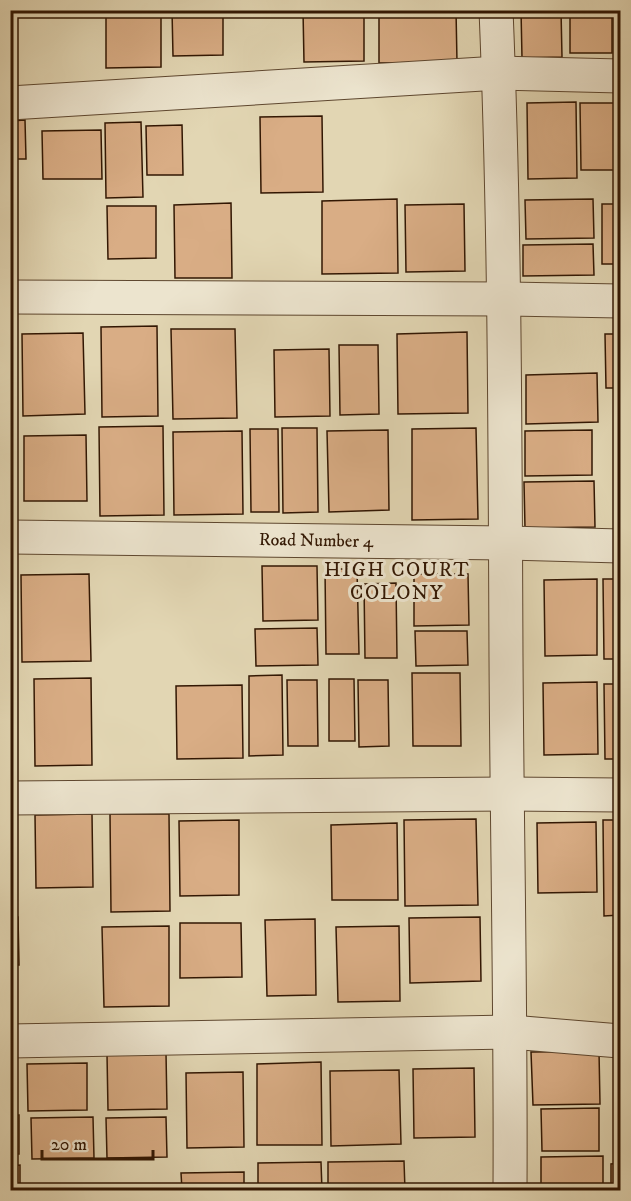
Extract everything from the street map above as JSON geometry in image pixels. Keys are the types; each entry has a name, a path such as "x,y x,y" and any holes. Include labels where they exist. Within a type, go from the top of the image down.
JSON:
{"street":[{"path":"496,10 504,299 511,1032 510,1191"},
{"path":"10,103 499,73 621,76"},
{"path":"10,297 621,301"},
{"name":"Road Number 4","path":"10,537 621,546"},
{"path":"10,798 621,795"},
{"path":"10,1041 511,1032 621,1041"}],"building":[{"path":"106,10 161,10 161,67 106,68"},
{"path":"172,10 223,10 223,55 173,56"},
{"path":"303,10 364,10 364,61 304,62"},
{"path":"379,10 456,10 457,62 379,63"},
{"path":"521,10 561,10 562,57 522,58"},
{"path":"570,10 612,10 612,53 570,53"},
{"path":"576,102 577,178 528,179 527,103"},
{"path":"580,103 620,103 620,170 581,170"},
{"path":"322,116 323,192 261,193 260,117"},
{"path":"25,120 26,159 10,159 10,121"},
{"path":"141,122 143,197 106,198 105,123"},
{"path":"182,125 183,175 147,175 146,126"},
{"path":"101,130 102,179 43,179 42,131"},
{"path":"397,199 398,273 322,274 322,201"},
{"path":"593,199 594,238 526,239 525,200"},
{"path":"231,203 232,278 175,278 174,205"},
{"path":"464,204 465,271 406,272 405,205"},
{"path":"602,204 620,204 620,264 602,264"},
{"path":"107,206 156,206 156,258 108,259"},
{"path":"593,244 594,275 523,276 523,245"},
{"path":"157,326 158,416 102,417 101,327"},
{"path":"171,329 235,329 237,418 173,419"},
{"path":"467,332 468,413 398,414 397,334"},
{"path":"83,333 85,414 23,416 22,334"},
{"path":"10,334 12,334 12,406 10,406"},
{"path":"605,334 620,334 620,388 606,388"},
{"path":"339,345 378,345 379,414 340,415"},
{"path":"329,349 330,416 275,417 274,350"},
{"path":"597,373 598,422 526,424 526,375"},
{"path":"163,426 164,515 100,516 99,427"},
{"path":"282,428 317,428 318,512 283,513"},
{"path":"476,428 478,519 412,520 412,429"},
{"path":"250,429 278,429 279,512 251,512"},
{"path":"388,430 389,510 329,512 327,431"},
{"path":"592,430 592,475 525,476 525,431"},
{"path":"242,431 243,514 174,515 173,432"},
{"path":"86,435 87,501 24,501 24,436"},
{"path":"594,481 595,527 525,528 524,482"},
{"path":"262,566 317,566 318,620 263,621"},
{"path":"325,569 357,569 359,654 326,654"},
{"path":"89,574 91,661 22,662 21,575"},
{"path":"414,574 468,574 469,625 414,626"},
{"path":"597,579 597,655 545,656 544,580"},
{"path":"603,579 620,579 620,659 604,659"},
{"path":"396,583 397,658 365,658 364,584"},
{"path":"317,628 318,665 256,666 255,629"},
{"path":"415,631 467,631 468,665 416,666"},
{"path":"10,670 14,670 15,714 10,714"},
{"path":"412,673 460,673 461,746 413,746"},
{"path":"282,675 283,755 249,756 249,676"},
{"path":"91,678 92,765 35,766 34,679"},
{"path":"329,679 354,679 355,741 329,741"},
{"path":"287,680 317,680 318,746 288,746"},
{"path":"358,680 388,680 389,746 359,747"},
{"path":"597,682 598,754 544,755 543,683"},
{"path":"604,684 620,684 620,759 605,759"},
{"path":"242,685 243,758 177,759 176,686"},
{"path":"10,719 17,719 17,765 10,765"},
{"path":"10,814 14,814 15,905 10,905"},
{"path":"92,814 93,887 36,888 35,815"},
{"path":"110,814 169,814 170,911 111,912"},
{"path":"476,819 478,905 405,906 404,820"},
{"path":"239,820 239,895 180,896 179,821"},
{"path":"603,820 620,820 620,915 604,916"},
{"path":"596,822 597,892 538,893 537,823"},
{"path":"397,823 398,900 332,900 331,825"},
{"path":"10,917 18,917 19,965 10,965"},
{"path":"480,917 481,981 410,983 409,918"},
{"path":"315,919 316,995 267,996 265,920"},
{"path":"180,923 241,923 242,977 180,978"},
{"path":"169,926 169,1006 104,1007 102,927"},
{"path":"399,926 400,1001 338,1002 336,927"},
{"path":"599,1051 600,1104 533,1105 531,1052"},
{"path":"166,1053 167,1109 108,1110 107,1054"},
{"path":"10,1060 15,1060 16,1104 10,1104"},
{"path":"321,1062 322,1145 257,1145 257,1064"},
{"path":"87,1063 87,1110 28,1111 27,1064"},
{"path":"474,1068 475,1137 414,1138 413,1069"},
{"path":"399,1070 401,1144 331,1146 330,1071"},
{"path":"243,1072 244,1147 187,1148 186,1073"},
{"path":"599,1108 599,1151 542,1151 541,1109"},
{"path":"10,1115 19,1115 19,1154 10,1154"},
{"path":"93,1117 94,1158 32,1159 31,1118"},
{"path":"166,1117 167,1157 107,1158 106,1118"},
{"path":"603,1156 603,1190 541,1190 541,1157"},
{"path":"404,1161 405,1190 328,1190 328,1162"},
{"path":"321,1162 322,1190 258,1190 258,1163"},
{"path":"620,1163 620,1190 611,1190 611,1164"},
{"path":"20,1165 20,1190 10,1190 10,1166"},
{"path":"244,1172 244,1190 182,1190 181,1173"}],"district":[{"name":"HIGH COURT COLONY","path":"397,582"}]}
